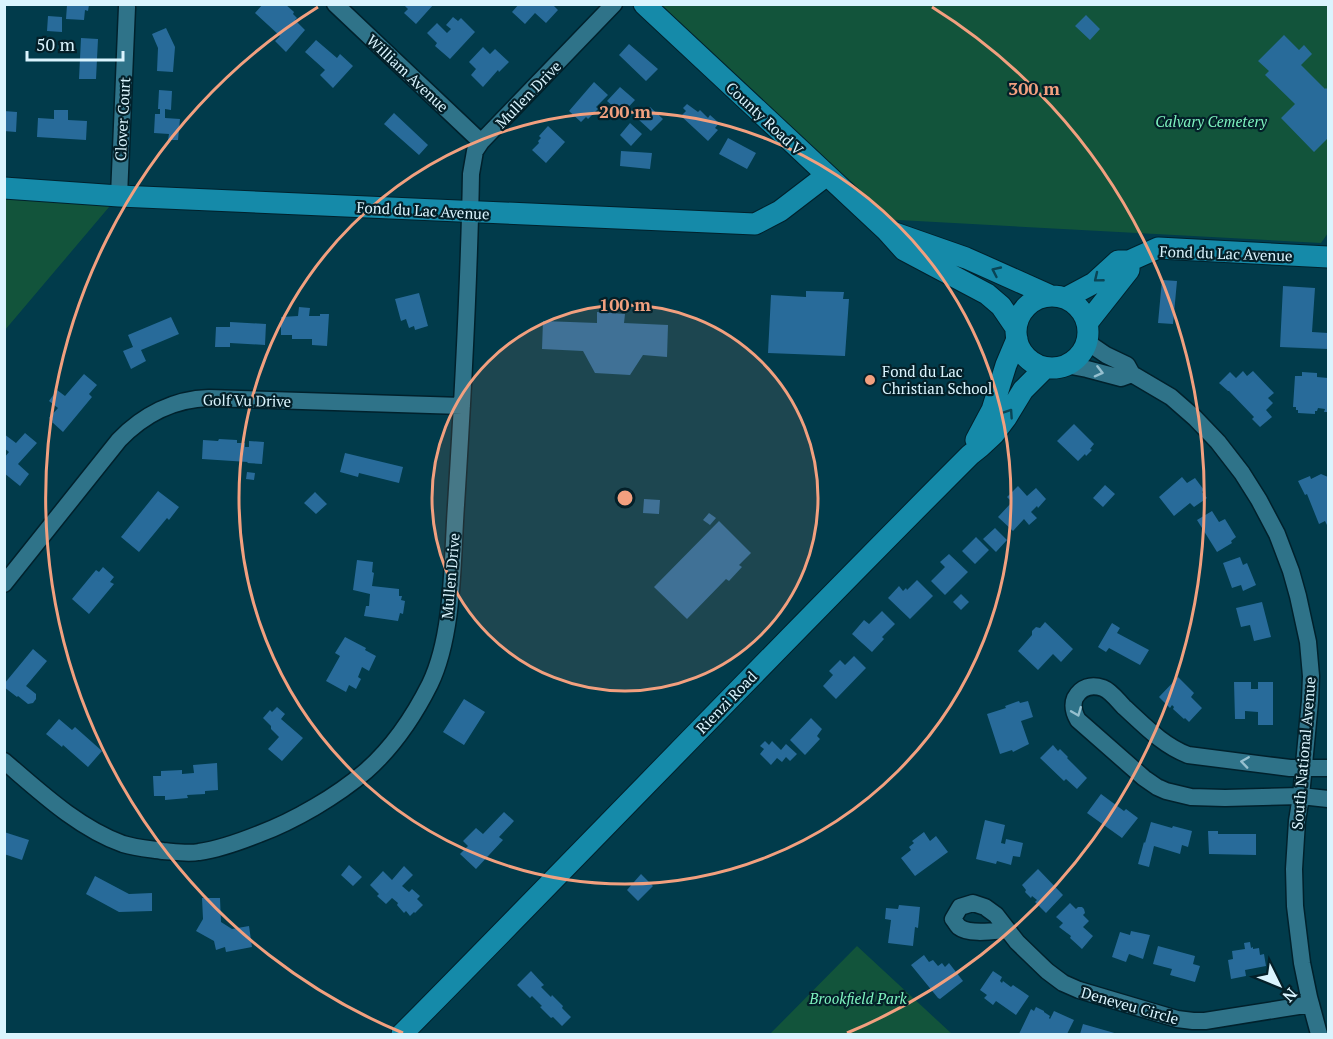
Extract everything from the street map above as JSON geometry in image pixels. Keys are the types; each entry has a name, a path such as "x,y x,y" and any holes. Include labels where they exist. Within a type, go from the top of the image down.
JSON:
{"main road":[{"name":"County Road V","path":"644,4 886,230"},
{"name":"Fond du Lac Avenue","path":"4,188 119,196 755,224 780,211 827,175"},
{"path":"886,230 966,258 1077,305 1084,312 1088,332"},
{"path":"886,230 904,250 987,294 1000,306 1026,358 1045,368 1066,365 1076,360 1083,352 1088,332 1129,270 1129,261"},
{"name":"Fond du Lac Avenue","path":"1057,296 1094,283 1118,261 1129,261 1158,248 1329,257"},
{"path":"970,454 992,410 1016,334 1018,318 1030,302 1039,298 1057,296"},
{"name":"Rienzi Road","path":"402,1035 832,593 970,454 994,434 1023,390 1045,368"}],"street":[{"name":"William Avenue","path":"335,4 481,142"},
{"name":"Mullen Drive","path":"4,761 84,825 102,835 124,844 146,849 196,853 224,847 265,832 297,816 329,798 365,772 388,749 430,683 441,652 450,598 462,406 471,174 475,152 481,142 614,4"},
{"name":"Clover Court","path":"119,196 127,7"},
{"name":"South National Avenue","path":"1088,332 1106,355 1127,365 1132,374 1171,397 1209,432 1249,483 1277,534 1287,558 1310,655 1311,689 1295,850 1295,906 1301,954 1319,1035"},
{"path":"1066,365 1121,378 1132,374"},
{"name":"Golf Vu Drive","path":"4,584 119,440 144,418 169,405 209,398 462,406"},
{"path":"1329,768 1290,768 1188,755 1160,739 1105,689 1091,686 1079,691 1073,703 1078,720 1144,778 1166,791 1191,797 1301,796 1329,799"},
{"name":"Deneveu Circle","path":"1007,930 1047,971 1063,983 1079,990 1177,1018 1205,1021 1311,1005"}],"green space":[{"name":"Calvary Cemetery","path":"657,5 1328,5 1328,233 1321,243 880,219"},
{"path":"5,188 115,200 5,330"},
{"name":"Brookfield Park","path":"857,946 952,1034 770,1034"}],"building":[{"path":"263,4 285,4 294,12 297,18 295,20 305,30 286,52 275,41 280,36 255,13"},
{"path":"403,4 434,4 416,24 404,13 408,9"},
{"path":"519,4 552,4 558,10 546,23 535,13 525,24 512,12"},
{"path":"67,5 89,5 88,11 85,10 84,20 66,19"},
{"path":"1086,15 1100,29 1090,40 1075,26"},
{"path":"48,16 62,17 62,32 47,31"},
{"path":"453,17 458,21 461,18 475,32 450,59 435,46 437,43 427,33 437,23 447,33 451,29 446,25"},
{"path":"166,28 175,47 173,72 157,71 158,48 152,34"},
{"path":"1284,35 1299,50 1304,45 1312,54 1301,65 1328,90 1328,140 1314,152 1281,118 1295,104 1265,75 1269,71 1258,61"},
{"path":"81,38 98,39 96,79 79,79"},
{"path":"316,40 337,58 340,54 353,66 333,88 320,75 325,70 305,52"},
{"path":"629,44 658,69 646,81 619,55"},
{"path":"483,47 490,54 495,49 509,62 499,72 498,70 483,87 471,75 476,69 469,62"},
{"path":"594,82 608,95 588,119 586,117 581,122 569,111"},
{"path":"620,87 635,100 622,114 607,101"},
{"path":"159,90 172,91 171,110 165,109 165,118 180,119 178,140 168,140 169,134 154,133 155,114 160,114"},
{"path":"687,104 698,112 700,110 708,118 710,115 719,123 715,128 718,130 708,141 681,116 686,111 683,108"},
{"path":"650,107 663,119 651,131 638,119"},
{"path":"54,110 68,110 68,120 87,121 86,140 37,137 38,118 54,119"},
{"path":"4,111 17,112 16,132 4,131"},
{"path":"394,113 428,145 419,155 384,124"},
{"path":"630,123 642,134 631,146 620,135"},
{"path":"548,126 565,142 546,163 532,150 539,143 541,138 539,136"},
{"path":"728,138 756,153 747,169 719,154"},
{"path":"621,151 652,153 650,169 620,166"},
{"path":"1162,280 1177,281 1173,324 1158,323"},
{"path":"1283,286 1315,288 1312,332 1328,333 1328,349 1280,347"},
{"path":"806,291 844,292 843,299 849,299 845,356 768,353 771,295 806,297"},
{"path":"419,293 428,326 415,330 414,326 409,328 406,319 401,321 395,299"},
{"path":"299,307 310,308 309,316 329,314 327,346 312,345 312,339 292,339 292,335 281,335 281,317 298,316"},
{"path":"597,312 625,314 624,323 668,325 667,357 643,355 630,375 595,373 583,351 542,349 543,321 597,323"},
{"path":"171,317 179,334 141,350 146,361 131,369 123,351 133,347 128,335"},
{"path":"230,322 266,324 265,345 230,343 230,347 215,347 216,327 230,327"},
{"path":"1243,371 1247,376 1253,371 1274,393 1268,398 1273,403 1266,410 1272,417 1260,427 1252,419 1254,417 1219,383 1230,372 1236,378"},
{"path":"1302,372 1317,373 1317,377 1328,378 1328,412 1318,408 1315,414 1298,413 1296,407 1293,407 1295,376 1302,376"},
{"path":"84,374 97,385 89,394 92,397 63,432 49,418 58,408 49,401 57,390 65,396"},
{"path":"1074,424 1094,444 1090,449 1092,450 1078,461 1057,441"},
{"path":"25,433 37,443 18,464 29,474 20,486 4,473 4,458 9,452 4,448 4,434 16,443"},
{"path":"219,439 237,440 237,443 245,443 245,447 249,447 249,441 264,442 262,464 202,459 203,440 218,441"},
{"path":"345,453 403,467 399,483 359,473 358,477 340,472"},
{"path":"247,472 255,473 254,480 246,479"},
{"path":"1321,474 1328,477 1327,525 1325,521 1319,524 1307,494 1305,495 1298,481 1310,476 1311,479"},
{"path":"1182,477 1187,483 1195,478 1207,498 1194,507 1190,503 1174,516 1159,497"},
{"path":"1105,485 1115,494 1103,507 1093,498"},
{"path":"1018,486 1027,496 1036,488 1046,499 1031,512 1037,518 1029,525 1024,519 1013,531 998,517 1012,502 1007,497"},
{"path":"158,491 179,507 139,552 121,537"},
{"path":"315,492 327,504 316,514 304,503"},
{"path":"644,499 660,500 659,514 643,513"},
{"path":"1212,511 1219,522 1225,519 1236,537 1231,541 1232,543 1217,552 1197,520"},
{"path":"709,513 716,518 710,525 703,520"},
{"path":"719,521 751,553 739,565 742,567 729,581 726,579 687,619 654,587"},
{"path":"995,528 1007,540 996,552 983,539"},
{"path":"976,537 989,550 975,564 962,551"},
{"path":"949,554 968,572 945,595 931,581 945,567 940,562"},
{"path":"1240,557 1243,565 1247,563 1256,585 1243,591 1241,585 1232,588 1223,563"},
{"path":"357,560 373,562 372,586 399,589 401,600 405,601 403,614 400,613 398,621 364,616 366,606 369,606 370,594 353,590"},
{"path":"103,567 114,577 110,582 114,584 89,614 72,599 96,570 99,572"},
{"path":"917,580 933,596 910,619 888,598 899,586 903,591 906,588 907,590"},
{"path":"961,594 969,602 961,610 953,602"},
{"path":"1262,602 1271,637 1254,641 1250,625 1241,627 1236,608"},
{"path":"882,611 895,624 872,652 852,634 864,620 869,624"},
{"path":"1045,622 1073,649 1061,662 1053,654 1038,670 1018,651 1032,635 1032,631 1036,627 1040,628"},
{"path":"1112,623 1120,628 1117,633 1149,650 1140,665 1109,648 1106,652 1098,647"},
{"path":"345,637 376,656 369,671 362,667 358,677 361,679 356,689 349,685 346,692 326,681 340,656 335,653"},
{"path":"33,649 47,661 26,686 36,694 33,703 28,704 4,687 4,684"},
{"path":"854,656 866,668 836,699 823,686 833,675 829,671 840,660 845,665"},
{"path":"1178,677 1194,693 1191,697 1202,708 1189,722 1173,709 1172,705 1170,708 1159,697"},
{"path":"1234,682 1251,682 1251,689 1258,689 1258,682 1273,682 1273,725 1258,725 1258,712 1245,711 1245,719 1235,719"},
{"path":"464,699 485,712 464,745 443,732"},
{"path":"1019,701 1020,703 1028,701 1033,717 1021,721 1029,744 1013,752 1012,750 1000,754 987,714"},
{"path":"277,707 285,714 281,719 303,738 282,761 268,749 279,737 263,718 270,710 272,712"},
{"path":"811,718 822,729 817,736 820,739 805,755 790,740"},
{"path":"59,719 72,730 75,727 102,751 88,767 63,745 62,747 46,734"},
{"path":"765,741 769,745 772,741 781,750 786,744 797,754 790,761 786,757 782,762 777,758 771,765 760,754 764,749 760,746"},
{"path":"1053,745 1058,751 1060,749 1087,778 1077,789 1066,779 1064,781 1040,758"},
{"path":"217,763 218,790 205,791 205,794 187,795 188,798 165,800 165,796 154,796 153,776 161,776 161,771 182,770 182,774 194,773 193,765"},
{"path":"1101,794 1138,818 1122,838 1087,813"},
{"path":"504,812 514,821 499,837 503,840 476,869 460,854 468,846 463,841 476,828 483,834"},
{"path":"985,820 1005,825 1001,843 1005,844 1006,839 1023,843 1020,857 1013,856 1011,865 976,859"},
{"path":"1151,822 1192,831 1188,847 1182,845 1180,854 1154,846 1149,867 1138,864"},
{"path":"1208,831 1218,831 1218,834 1256,834 1256,855 1209,854"},
{"path":"4,832 29,840 22,860 4,854"},
{"path":"924,832 930,841 936,836 948,852 915,876 901,858 911,850 909,847 914,843 912,841"},
{"path":"349,865 362,877 353,886 341,875"},
{"path":"404,866 413,875 402,886 409,892 412,889 420,896 417,899 423,905 410,916 406,911 404,913 392,898 386,904 370,885 383,871 392,880"},
{"path":"1038,869 1063,895 1046,913 1035,902 1037,900 1025,892 1022,885"},
{"path":"641,874 653,886 638,901 627,890"},
{"path":"95,876 129,894 152,893 152,911 119,912 86,894"},
{"path":"202,898 220,898 221,922 232,929 249,926 252,947 226,952 225,947 216,950 214,941 196,931 203,919"},
{"path":"1070,903 1076,909 1082,907 1084,909 1083,915 1089,921 1083,927 1093,936 1082,949 1059,927 1063,923 1056,917"},
{"path":"899,905 920,907 913,946 888,943 891,920 885,919 886,908 898,909"},
{"path":"1131,931 1150,935 1143,959 1129,954 1126,962 1112,957 1120,932 1130,935"},
{"path":"1250,942 1251,948 1259,948 1260,955 1264,954 1266,966 1245,970 1246,976 1231,979 1228,960 1233,959 1232,951 1245,949 1244,943"},
{"path":"1158,946 1195,956 1193,964 1200,966 1195,982 1170,975 1172,969 1153,964"},
{"path":"924,955 929,962 933,960 938,966 942,963 945,967 949,963 963,981 940,999 938,998 911,965"},
{"path":"531,971 544,985 541,987 563,1006 562,1008 571,1017 562,1026 540,1007 542,1006 532,996 530,998 517,985"},
{"path":"993,971 1002,977 1000,981 1002,983 1003,981 1011,987 1013,985 1029,996 1016,1015 996,1001 993,1005 984,998 987,995 980,990"},
{"path":"1036,1007 1050,1016 1050,1019 1054,1011 1074,1020 1067,1034 1019,1034 1031,1009 1034,1011"},
{"path":"1083,1024 1118,1034 1080,1034"}],"place":[{"name":"Fond du Lac Christian School","path":"870,380"}]}
